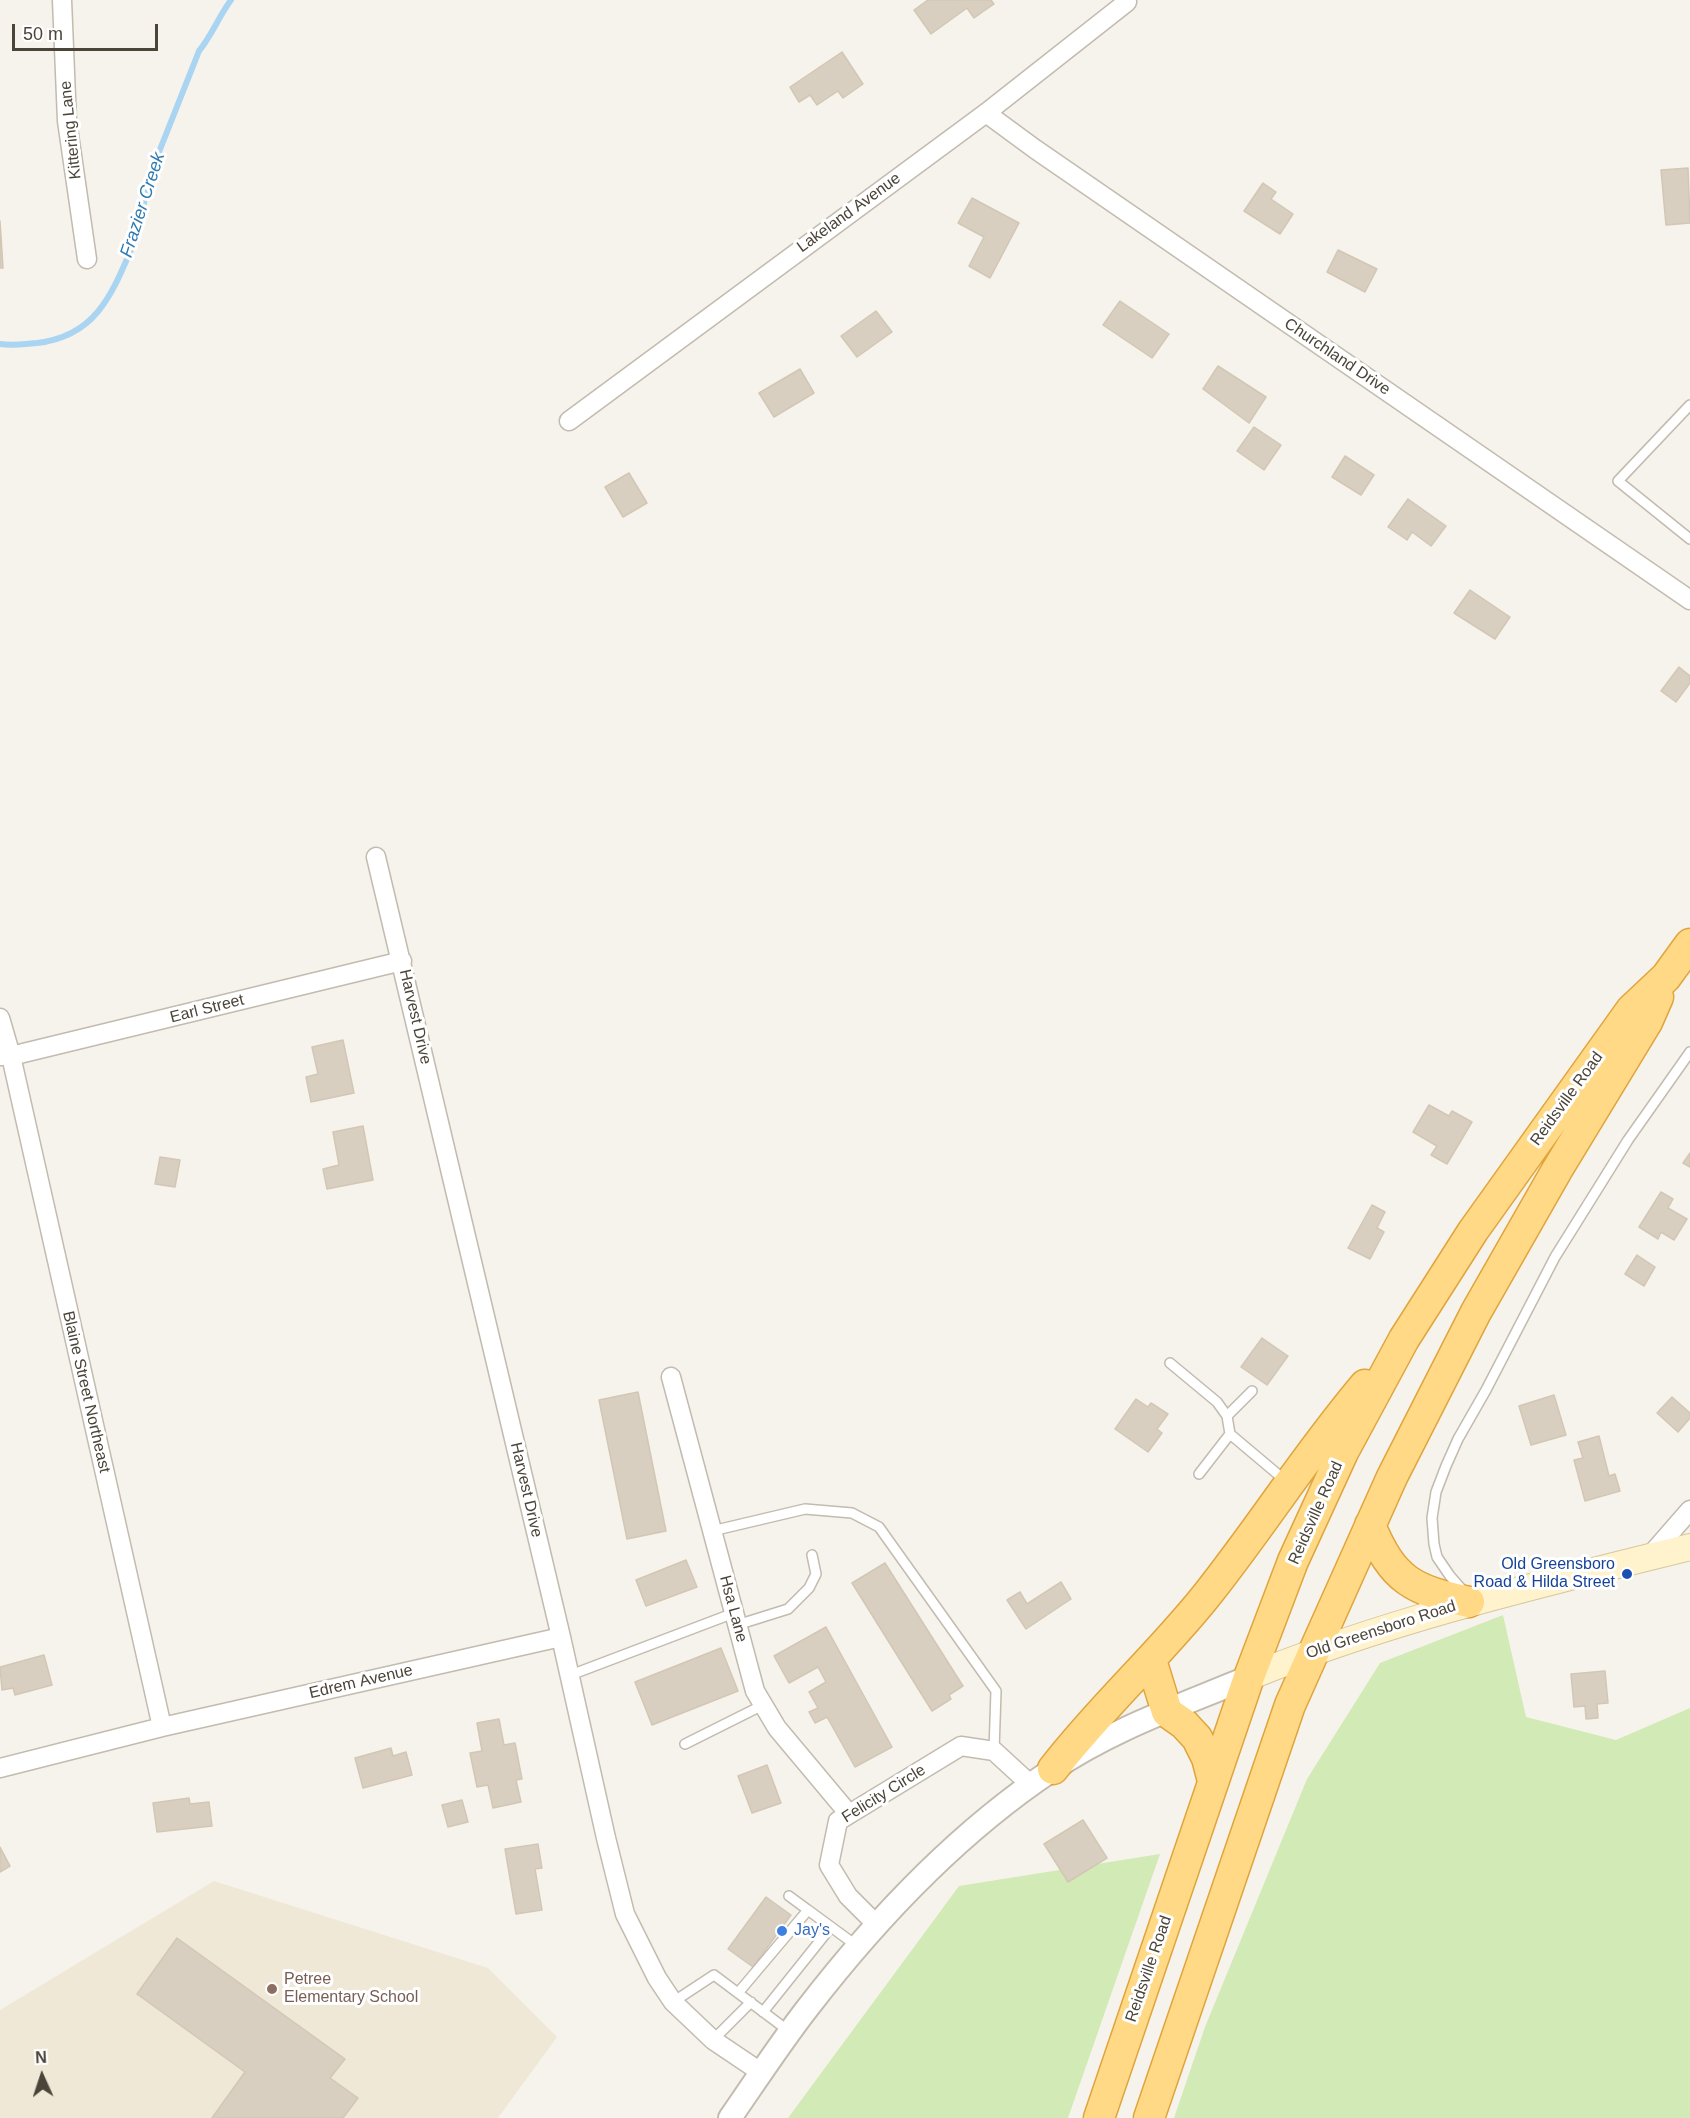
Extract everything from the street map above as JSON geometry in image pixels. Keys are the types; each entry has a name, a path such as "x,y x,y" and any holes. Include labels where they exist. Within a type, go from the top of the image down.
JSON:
{"highway":[{"name":"Reidsville Road","path":"1099,2118 1249,1677 1293,1561 1343,1452 1404,1340 1473,1231 1631,1010 1666,977 1690,944"},
{"name":"Reidsville Road","path":"1149,2118 1290,1705 1370,1525 1419,1420 1459,1344 1557,1170 1647,1022 1666,977"},
{"path":"1042,1777 1082,1731 1151,1660 1208,1594 1336,1419 1404,1340"},
{"path":"1370,1525 1384,1554 1407,1582 1434,1595 1471,1602"},
{"path":"1151,1660 1167,1712 1184,1724 1197,1738 1207,1758 1213,1781"}],"main road":[{"name":"Old Greensboro Road","path":"1249,1677 1314,1651 1471,1602 1690,1546"}],"street":[{"name":"Kittering Lane","path":"62,0 67,121 87,260"},
{"name":"Lakeland Avenue","path":"568,421 986,113 1127,2"},
{"name":"Churchland Drive","path":"986,113 1064,170 1690,600"},
{"name":"Harvest Drive","path":"376,857 625,1914 657,1978 673,2002 713,2040 762,2073"},
{"name":"Earl Street","path":"6,1056 402,961"},
{"name":"Blaine Street Northeast","path":"0,1018 6,1056 162,1728"},
{"name":"Hsa Lane","path":"671,1377 755,1691 777,1728 849,1815"},
{"path":"1649,1557 1690,1510"},
{"name":"Edrem Avenue","path":"0,1768 162,1728 561,1637"},
{"path":"730,2118 791,2032 876,1924 953,1848 1042,1777 1110,1737 1249,1677"},
{"name":"Felicity Circle","path":"876,1924 848,1896 829,1865 838,1821 962,1746 994,1750"},
{"path":"994,1750 1042,1777"}],"lane":[{"path":"1690,405 1618,481 1690,539"},
{"path":"1471,1602 1437,1557 1434,1544 1432,1518 1436,1492 1446,1466 1554,1257 1628,1140 1690,1052"},
{"path":"1170,1363 1217,1402 1227,1416 1230,1434 1289,1483"},
{"path":"1227,1416 1252,1391"},
{"path":"1199,1474 1230,1434"},
{"path":"712,1531 805,1509 852,1513 879,1527 996,1690 994,1750"},
{"path":"568,1676 736,1619 788,1609 809,1588 816,1574 812,1555"},
{"path":"685,1744 763,1705"},
{"path":"789,1896 858,1946"},
{"path":"738,1993 808,1910"},
{"path":"763,2012 831,1928"},
{"path":"673,2002 714,1974 791,2032"},
{"path":"713,2040 751,2002"}],"shaded area":[{"name":"Petree Elementary School","path":"214,1881 488,1968 557,2037 498,2118 0,2118 0,2010"}],"green space":[{"path":"1503,1615 1526,1717 1616,1740 1690,1708 1690,2118 1174,2118 1205,2027 1307,1779 1380,1663"},
{"path":"1160,1854 1068,2118 788,2118 959,1886"}],"building":[{"path":"928,0 991,0 994,4 974,18 967,8 931,34 914,10"},
{"path":"842,52 863,84 843,98 838,91 817,105 810,95 799,102 790,87"},
{"path":"1688,168 1690,223 1666,225 1661,170"},
{"path":"1263,183 1276,192 1271,199 1293,214 1280,234 1244,211"},
{"path":"972,198 1019,223 990,278 969,266 984,237 958,223"},
{"path":"0,221 3,268 0,268"},
{"path":"1338,250 1377,269 1365,292 1327,272"},
{"path":"1120,301 1169,334 1152,358 1103,325"},
{"path":"876,311 892,332 857,357 841,336"},
{"path":"1218,366 1266,397 1249,423 1203,389"},
{"path":"800,369 814,393 774,417 759,393"},
{"path":"1254,427 1281,445 1264,470 1237,451"},
{"path":"1345,456 1374,475 1361,495 1332,477"},
{"path":"629,473 647,503 623,517 605,487"},
{"path":"1408,499 1446,526 1431,546 1412,532 1407,540 1388,527"},
{"path":"1470,590 1510,617 1495,639 1454,613"},
{"path":"1679,667 1690,676 1690,683 1676,702 1661,691"},
{"path":"343,1040 354,1093 311,1102 306,1077 318,1074 312,1047"},
{"path":"1429,1105 1449,1116 1452,1111 1472,1122 1447,1164 1431,1155 1437,1146 1413,1132"},
{"path":"363,1126 373,1180 327,1189 323,1169 339,1165 333,1132"},
{"path":"1690,1153 1690,1167 1683,1163"},
{"path":"160,1157 180,1160 175,1187 155,1184"},
{"path":"1661,1192 1673,1199 1668,1208 1687,1219 1674,1240 1661,1232 1658,1239 1639,1227"},
{"path":"1372,1205 1385,1212 1377,1228 1384,1232 1370,1259 1348,1248"},
{"path":"1637,1255 1655,1267 1644,1286 1625,1274"},
{"path":"1262,1338 1288,1356 1267,1385 1241,1367"},
{"path":"638,1392 666,1531 627,1539 599,1400"},
{"path":"1554,1395 1566,1435 1531,1445 1519,1406"},
{"path":"1672,1397 1690,1413 1690,1418 1678,1432 1657,1413"},
{"path":"1136,1399 1148,1407 1151,1403 1168,1414 1157,1429 1162,1433 1148,1452 1115,1429"},
{"path":"1599,1436 1609,1476 1615,1474 1620,1491 1585,1501 1574,1460 1583,1458 1578,1442"},
{"path":"686,1560 697,1587 646,1606 636,1580"},
{"path":"885,1563 963,1686 949,1695 951,1699 932,1711 852,1583"},
{"path":"1061,1582 1071,1599 1026,1629 1007,1600 1020,1592 1027,1604"},
{"path":"826,1627 892,1747 855,1767 827,1717 815,1723 809,1712 818,1708 809,1692 826,1682 818,1667 789,1683 774,1656"},
{"path":"721,1648 738,1691 652,1725 635,1682"},
{"path":"44,1655 52,1685 15,1695 13,1688 2,1690 0,1667"},
{"path":"1605,1671 1608,1703 1597,1704 1598,1718 1586,1719 1585,1706 1574,1707 1571,1674"},
{"path":"499,1719 504,1745 515,1743 522,1779 516,1780 521,1802 493,1808 488,1785 477,1787 470,1753 482,1751 477,1723"},
{"path":"391,1748 393,1756 406,1752 412,1775 363,1788 355,1758"},
{"path":"767,1765 781,1803 752,1813 738,1776"},
{"path":"189,1798 190,1804 209,1802 212,1826 157,1832 153,1803"},
{"path":"462,1800 468,1822 448,1827 442,1805"},
{"path":"1083,1820 1107,1858 1068,1882 1044,1844"},
{"path":"538,1844 542,1868 535,1869 542,1910 516,1914 505,1849"},
{"path":"0,1847 10,1866 0,1872"},
{"path":"766,1897 791,1915 753,1967 728,1949"},
{"name":"Petree Elementary School","path":"177,1938 345,2059 330,2078 358,2098 343,2118 212,2118 245,2072 137,1994"}],"waterway":[{"name":"Frazier Creek","path":"0,344 14,345 58,339 76,331 102,307 120,275 136,238 144,202 159,159 159,152 199,51 231,0"}],"place":[{"name":"Old Greensboro Road & Hilda Street","path":"1627,1574"},
{"name":"Jay's","path":"782,1931"},
{"name":"Petree Elementary School","path":"272,1989"}]}
